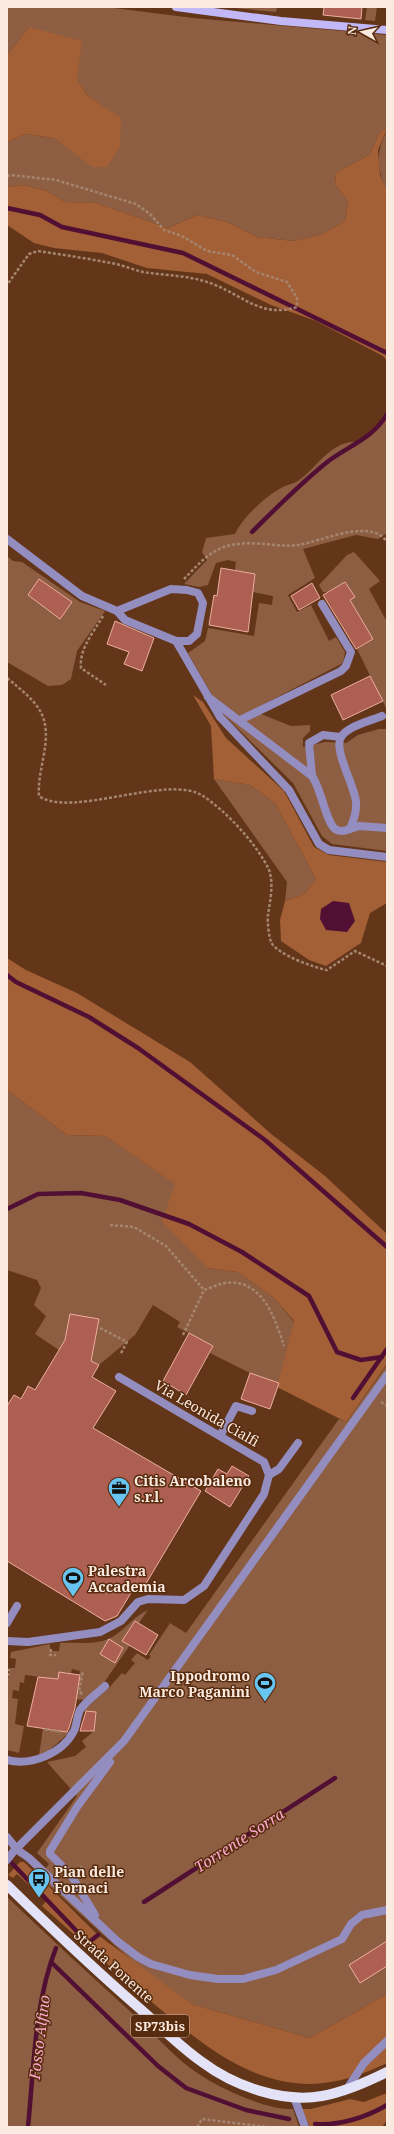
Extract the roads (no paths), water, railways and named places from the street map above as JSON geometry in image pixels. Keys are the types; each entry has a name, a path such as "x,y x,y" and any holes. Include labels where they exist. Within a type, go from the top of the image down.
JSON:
{"main road":[{"path":"176,7 194,8 281,21 387,30"},
{"name":"Strada Ponente","path":"7,1885 98,1971 202,2062 227,2078 262,2091 294,2097 321,2096 347,2089 387,2072"}],"street":[{"path":"7,539 18,550 82,596 113,609 126,620 176,641 189,641 198,634 203,603 198,593 187,590 171,589 113,609"},
{"path":"240,720 341,671 346,666 351,652 322,604"},
{"path":"176,641 220,717 289,790 319,844 329,850 387,857"},
{"path":"208,697 312,776 318,783 330,823 335,829 343,831 359,826 387,828"},
{"path":"350,828 356,815 356,801 343,760 340,746 341,738 348,731 382,716"},
{"path":"312,776 309,743 323,735 341,738"},
{"path":"101,1924 77,1884 50,1854 50,1851 77,1807 387,1375"},
{"name":"Via Leonida Cialfi","path":"119,1377 264,1462 269,1475"},
{"path":"220,1436 236,1406 252,1411"},
{"path":"7,1641 28,1642 100,1632 121,1621 138,1602 148,1599 184,1600 204,1586 264,1494 269,1475 279,1469 298,1444"},
{"path":"7,1623 17,1606"},
{"path":"7,1761 22,1762 35,1760 47,1756 61,1746 74,1730 81,1709 105,1686"},
{"path":"12,1854 124,1741"},
{"path":"7,1837 14,1844 12,1854"},
{"path":"12,1854 24,1853 101,1924 117,1941 151,1964 190,1975 218,1979 243,1979 276,1970 342,1939 351,1924 362,1914 387,1910"},
{"path":"347,2089 364,2063 387,2041"},
{"path":"294,2097 305,2127"}],"waterway":[{"path":"7,208 40,215 62,227 183,253 387,353"},
{"path":"252,532 288,496 316,471 334,457 359,442 375,430 387,414"},
{"path":"7,975 16,982 89,1017 138,1048 265,1140 387,1247"},
{"path":"7,1209 38,1194 81,1193 120,1200 189,1224 242,1252 309,1296 337,1352 361,1360 382,1357"},
{"path":"353,1398 387,1349"},
{"name":"Torrente Sorra","path":"144,1902 335,1778"},
{"path":"7,1858 88,1943 98,1935"},
{"name":"Fosso Alfino","path":"28,2127 39,2014 43,1991 56,1948"},
{"path":"51,1962 158,2066 186,2088 246,2110 289,2119"},
{"path":"315,2124 334,2124 352,2120 387,2105"}],"place":[{"name":"Citis Arcobaleno s.r.l.","path":"119,1508"},
{"name":"Palestra Accademia","path":"73,1598"},
{"name":"Ippodromo Marco Paganini","path":"265,1702"},
{"name":"Pian delle Fornaci","path":"39,1898"}]}
